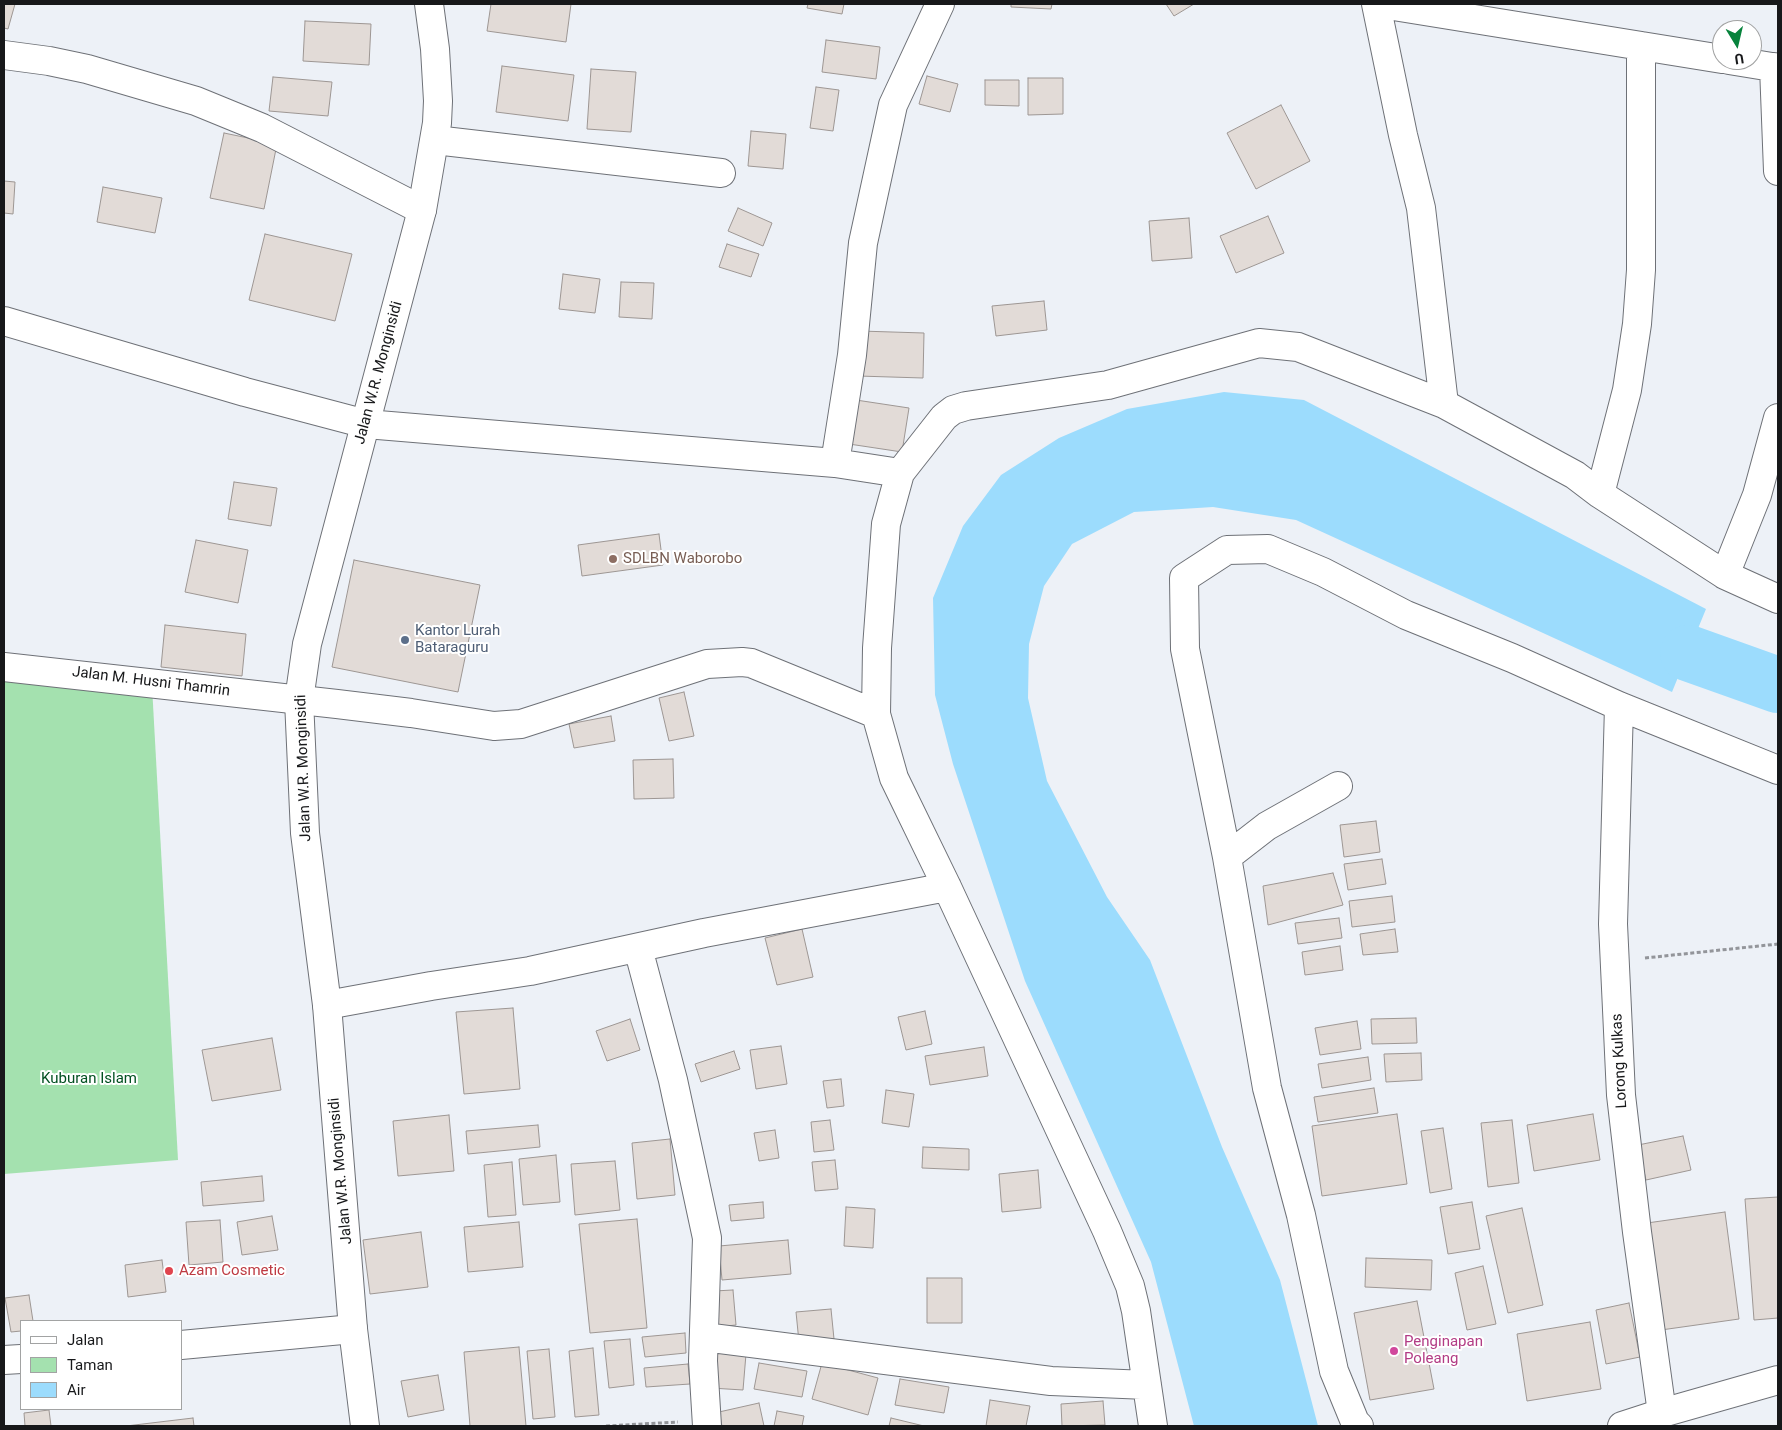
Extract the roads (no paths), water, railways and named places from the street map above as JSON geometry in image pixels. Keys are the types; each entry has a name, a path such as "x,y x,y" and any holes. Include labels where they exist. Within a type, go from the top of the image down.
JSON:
{"street":[{"name":"Jalan W.R. Monginsidi","path":"365,1426 354,1329 327,1005 305,833 299,700 307,644 422,210 435,140 438,101 435,49 429,4"},
{"path":"835,463 852,355 863,243 892,105 940,4"},
{"path":"1376,4 1403,135 1421,208 1444,404"},
{"path":"1381,4 1712,57"},
{"path":"1600,494 1627,390 1637,324 1641,270 1641,46"},
{"path":"4,55 49,61 87,69 196,101 262,128 422,210"},
{"path":"1762,66 1776,68 1778,171"},
{"path":"435,140 721,173"},
{"path":"4,320 245,392 366,424 835,463 900,473"},
{"path":"1153,1426 1136,1311 1130,1286 1107,1231 947,887 894,778 876,714 877,648 886,524 900,473 944,417 953,410 966,406 1108,385 1259,343 1298,347 1444,404 1575,475 1600,494 1725,576 1778,599"},
{"path":"1725,576 1757,495 1778,418"},
{"path":"1359,1426 1355,1422 1334,1371 1301,1215 1267,1088 1227,857 1185,649 1184,578 1227,550 1268,549 1323,572 1406,615 1512,658 1619,706 1778,770"},
{"name":"Jalan M. Husni Thamrin","path":"4,666 411,713 494,726 510,726 707,664 742,662 751,663 876,714"},
{"name":"Lorong Kulkas","path":"1619,706 1614,961 1621,1095 1662,1413"},
{"path":"1227,857 1267,826 1338,786"},
{"path":"327,1005 431,986 530,972 704,933 947,887"},
{"path":"638,948 673,1080 707,1238 703,1361 707,1423"},
{"path":"182,1345 354,1329"},
{"path":"704,1337 1051,1381 1147,1385"},
{"path":"4,1360 20,1359"},
{"path":"1622,1426 1778,1380"}],"water":[{"path":"1224,392 1304,400 1706,609 1672,692 1296,520 1213,507 1134,512 1072,544 1044,586 1029,644 1028,698 1047,781 1107,897 1150,960 1222,1147 1280,1280 1318,1426 1194,1426 1151,1262 1025,981 953,764 935,695 933,598 963,526 1001,475 1059,438 1127,409"}],"waterway":[{"path":"1688,653 1778,685"}],"place":[{"name":"SDLBN Waborobo","path":"613,559"},
{"name":"Kantor Lurah Bataraguru","path":"405,640"},
{"name":"Azam Cosmetic","path":"169,1271"},
{"name":"Penginapan Poleang","path":"1394,1351"}],"park label":[{"name":"Kuburan Islam","path":"89,1079"}]}
